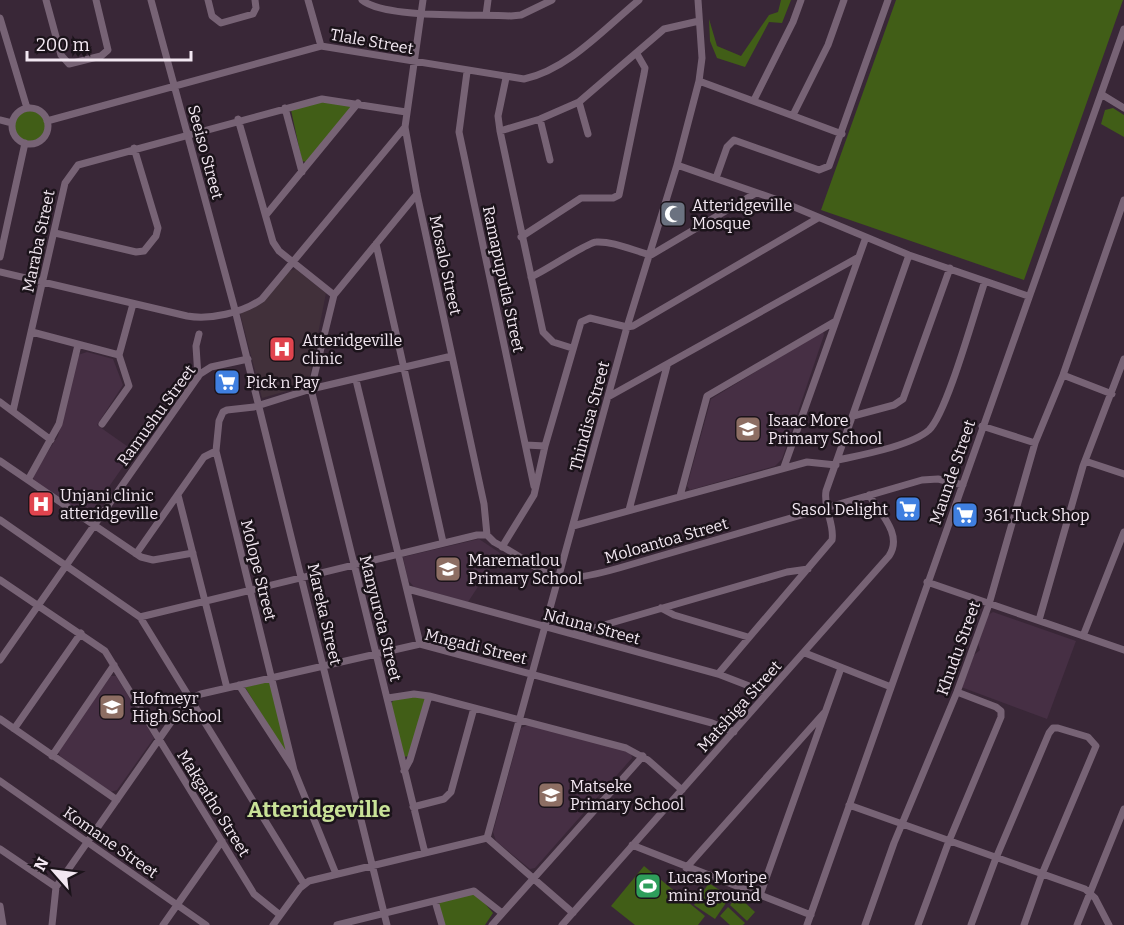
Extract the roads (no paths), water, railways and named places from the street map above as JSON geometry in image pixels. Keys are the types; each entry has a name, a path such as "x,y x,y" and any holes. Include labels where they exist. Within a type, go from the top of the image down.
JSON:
{"street":[{"path":"46,0 61,55 66,62 74,63 101,56 108,50 96,0"},
{"name":"Seeiso Street","path":"151,0 236,310"},
{"path":"208,0 214,20 220,23 253,14 256,8 255,0"},
{"path":"308,0 321,46"},
{"path":"362,0 372,6 421,14 516,16 552,0"},
{"name":"Mosalo Street","path":"423,0 405,127 417,194 484,504 487,535"},
{"path":"486,15 488,0"},
{"name":"Tlale Street","path":"47,121 321,46 467,72 524,79 541,74 580,48 639,0"},
{"name":"Thindisa Street","path":"487,838 627,327 678,165 699,81 702,58 698,0"},
{"path":"754,100 793,22 801,0"},
{"path":"793,115 828,45 844,0"},
{"path":"716,178 728,144 734,140 819,170 829,166 888,0"},
{"path":"0,18 27,108"},
{"path":"500,131 540,119 579,102 664,29 699,21"},
{"name":"Maunde Street","path":"807,925 1124,29"},
{"path":"0,50 8,48"},
{"path":"521,237 581,198 613,198 619,195 645,68 637,54"},
{"name":"Ramapuputla Street","path":"467,72 459,132 535,492"},
{"path":"506,78 498,116 500,131 521,237 545,336 553,342 572,348"},
{"path":"699,81 842,134"},
{"path":"1101,94 1124,108"},
{"name":"Maraba Street","path":"14,411 66,178 83,161 322,99 406,112"},
{"path":"579,102 588,134"},
{"path":"266,215 358,103"},
{"path":"27,108 37,109 47,121 47,130 43,139 25,143 15,136 12,123 16,114 27,108"},
{"path":"285,108 302,172"},
{"path":"238,119 276,246 294,264 334,295"},
{"path":"540,119 550,160"},
{"path":"0,120 12,123"},
{"path":"0,272 199,318 236,310 262,299 294,264 405,127"},
{"path":"0,257 25,143"},
{"path":"55,233 136,252 144,250 156,236 158,228 134,148"},
{"path":"678,165 756,193 909,255 1028,296"},
{"path":"531,277 550,269 592,243 605,243 651,255 756,193"},
{"path":"311,389 334,295 417,194"},
{"name":"Khudu Street","path":"865,925 902,824 957,692 989,603 1035,442 1063,375 1124,200"},
{"path":"502,547 535,492 572,348 579,326 585,319 627,327 818,218"},
{"path":"784,467 866,237"},
{"path":"376,244 402,369 443,542"},
{"path":"718,674 832,540 826,508 826,491 909,255"},
{"path":"608,397 667,366 843,263 857,258"},
{"path":"853,416 894,405 903,399 950,268"},
{"path":"573,526 784,467 812,461 837,462 916,438 933,425 944,402 985,281"},
{"path":"102,424 129,386 119,356 133,304"},
{"name":"Mareka Street","path":"236,310 387,925"},
{"path":"680,496 707,396 834,322"},
{"path":"32,332 119,356"},
{"path":"198,377 196,346 199,333"},
{"path":"28,480 59,424 78,345"},
{"path":"259,405 311,389 452,356"},
{"name":"Ramushu Street","path":"0,660 198,377 207,369 248,359"},
{"path":"1039,620 1085,461 1124,359"},
{"path":"629,510 667,366"},
{"path":"1063,375 1112,394"},
{"path":"356,380 420,644"},
{"name":"Manyurota Street","path":"311,389 425,853"},
{"path":"0,402 51,440"},
{"name":"Molope Street","path":"259,405 223,412 219,421 216,451 294,770 336,874"},
{"path":"982,426 1035,442"},
{"path":"526,445 545,446"},
{"path":"136,554 204,457 216,451"},
{"path":"0,460 136,554 153,560 193,553"},
{"path":"1085,461 1124,474"},
{"name":"Moloantoa Street","path":"558,578 601,573 932,478 963,485"},
{"path":"178,495 226,688"},
{"name":"Matshiga Street","path":"562,925 805,653 894,547 894,535 869,495"},
{"path":"0,519 140,617 304,884"},
{"path":"1083,636 1124,532"},
{"path":"140,617 302,575 443,542 487,535 538,571 558,578"},
{"path":"573,634 793,570 807,569"},
{"name":"Makgatho Street","path":"0,581 39,604 105,651 256,897 280,915"},
{"path":"927,582 1124,650"},
{"name":"Nduna Street","path":"408,589 718,674 767,693"},
{"path":"661,608 674,615 748,637"},
{"path":"14,729 81,633"},
{"name":"Mngadi Street","path":"190,699 272,676 420,644 712,723 734,732"},
{"path":"805,653 891,687"},
{"path":"52,756 114,665"},
{"path":"760,895 841,668"},
{"name":"Molope Street","path":"239,685 275,745 294,770"},
{"path":"918,925 1001,713 996,706 957,692"},
{"path":"388,698 414,694 429,696 626,748 643,756 682,790"},
{"path":"404,771 410,760 429,696"},
{"path":"52,925 56,887 190,699"},
{"path":"413,807 444,799 451,792 474,708"},
{"path":"686,868 825,713"},
{"path":"0,719 117,800"},
{"path":"971,925 996,858 1051,730 1058,728 1088,737 1096,746 1042,874 1024,925"},
{"path":"492,925 643,756"},
{"name":"Komane Street","path":"0,781 206,925"},
{"path":"849,805 1089,891 1109,925"},
{"path":"1077,925 1124,808"},
{"path":"273,925 304,884 336,874 487,838 573,913"},
{"path":"163,925 222,841"},
{"path":"632,845 811,915"},
{"path":"0,849 56,887"},
{"path":"337,925 477,891 502,913"},
{"path":"435,901 442,925"},
{"path":"0,906 3,925"}],"place":[{"name":"Atteridgeville Mosque","path":"673,214"},
{"name":"Atteridgeville clinic","path":"282,349"},
{"name":"Pick n Pay","path":"227,382"},
{"name":"Isaac More Primary School","path":"748,429"},
{"name":"Unjani clinic atteridgeville","path":"41,504"},
{"name":"Sasol Delight","path":"908,509"},
{"name":"361 Tuck Shop","path":"965,515"},
{"name":"Marematlou Primary School","path":"448,569"},
{"name":"Hofmeyr High School","path":"112,707"},
{"name":"Matseke Primary School","path":"551,795"},
{"name":"Lucas Moripe mini ground","path":"648,886"}],"district":[{"name":"Atteridgeville","path":"319,809"}]}
